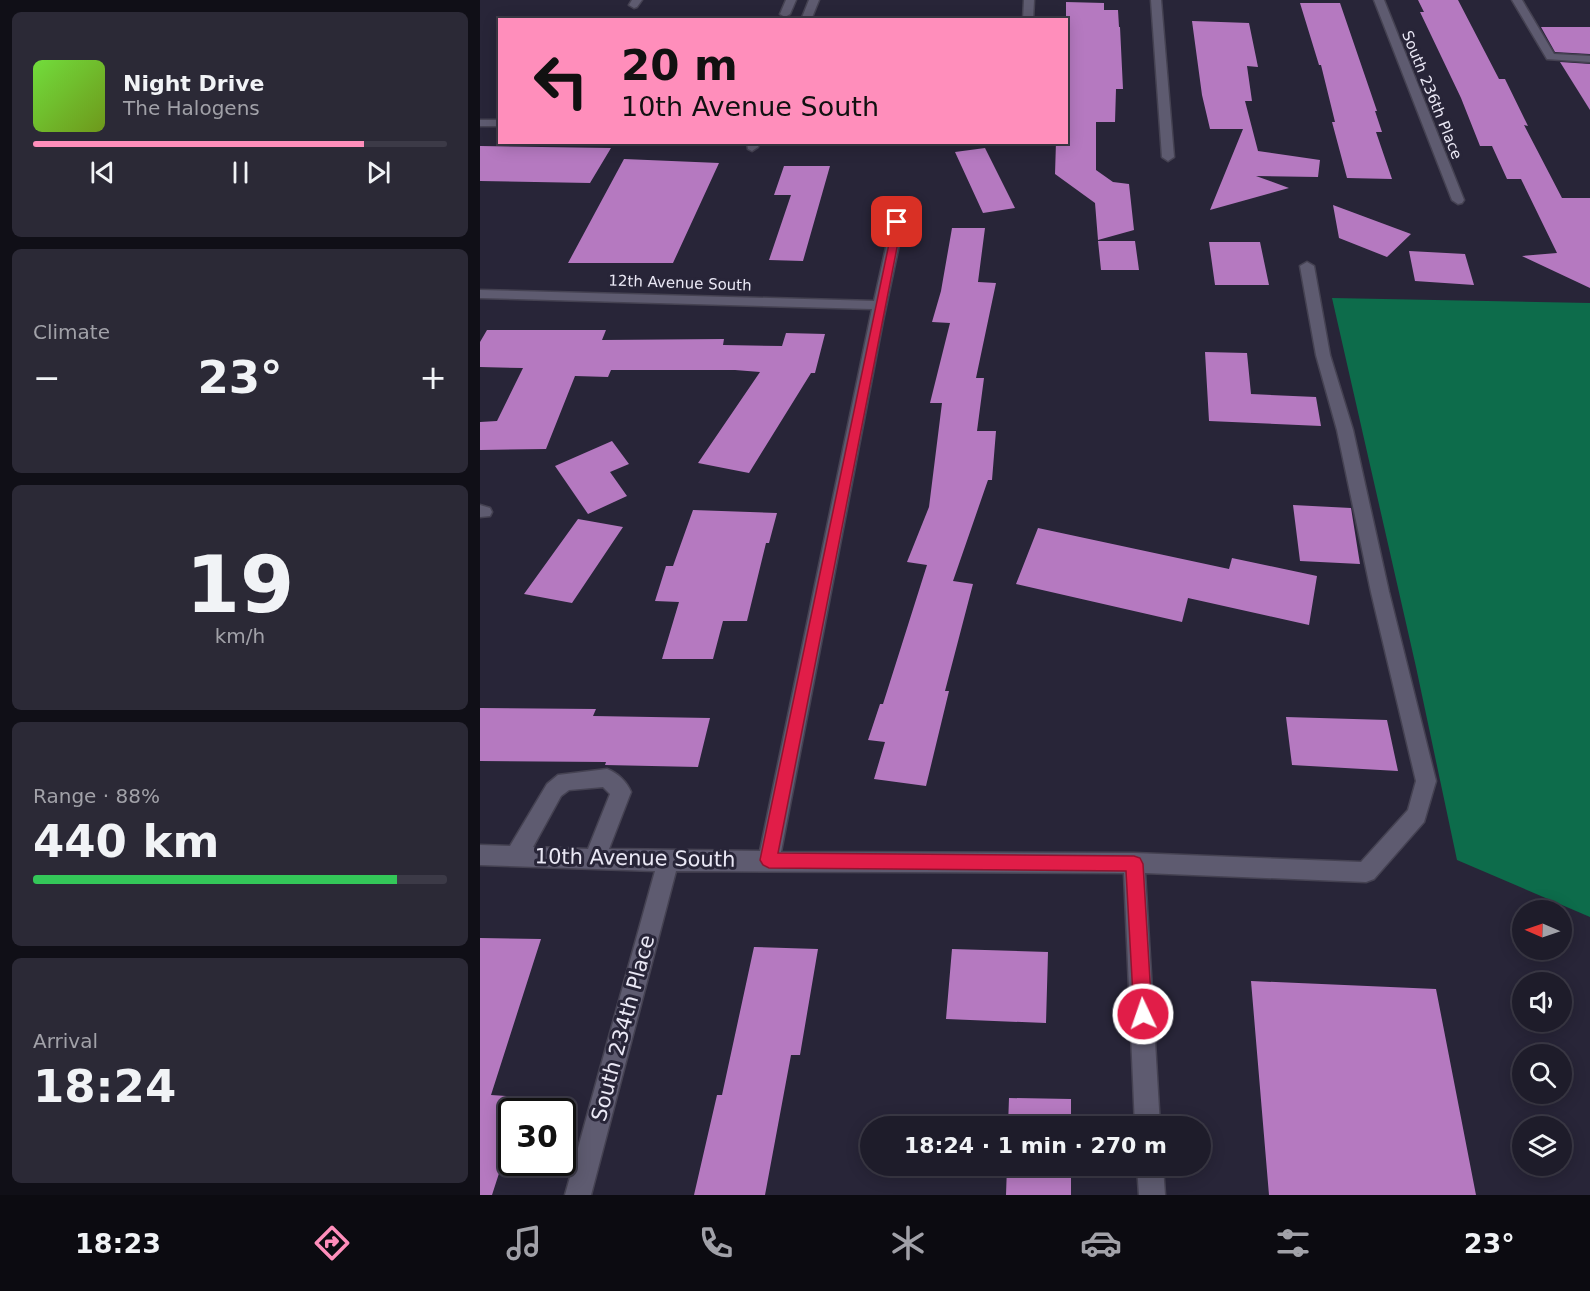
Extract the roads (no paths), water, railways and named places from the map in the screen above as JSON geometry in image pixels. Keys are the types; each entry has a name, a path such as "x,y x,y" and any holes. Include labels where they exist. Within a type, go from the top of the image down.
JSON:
{"street":[{"path":"785,14 791,0"},
{"path":"807,18 814,0"},
{"path":"1028,18 1029,0"},
{"path":"1156,0 1168,157"},
{"name":"South 236th Place","path":"1379,0 1458,200"},
{"path":"1517,0 1551,57 1590,58"},
{"path":"480,123 498,123"},
{"path":"769,860 879,305 901,207"},
{"name":"10th Avenue South","path":"480,855 668,861 1134,864 1366,872 1417,815 1426,782 1380,592 1345,430 1323,355 1307,266"},
{"name":"12th Avenue South","path":"480,294 879,305"},
{"path":"516,856 554,790 565,781 607,778 621,792 595,858"},
{"name":"South 234th Place","path":"578,1195 668,861"},
{"path":"1134,864 1147,1116"},
{"path":"1151,1176 1152,1195"}]}
